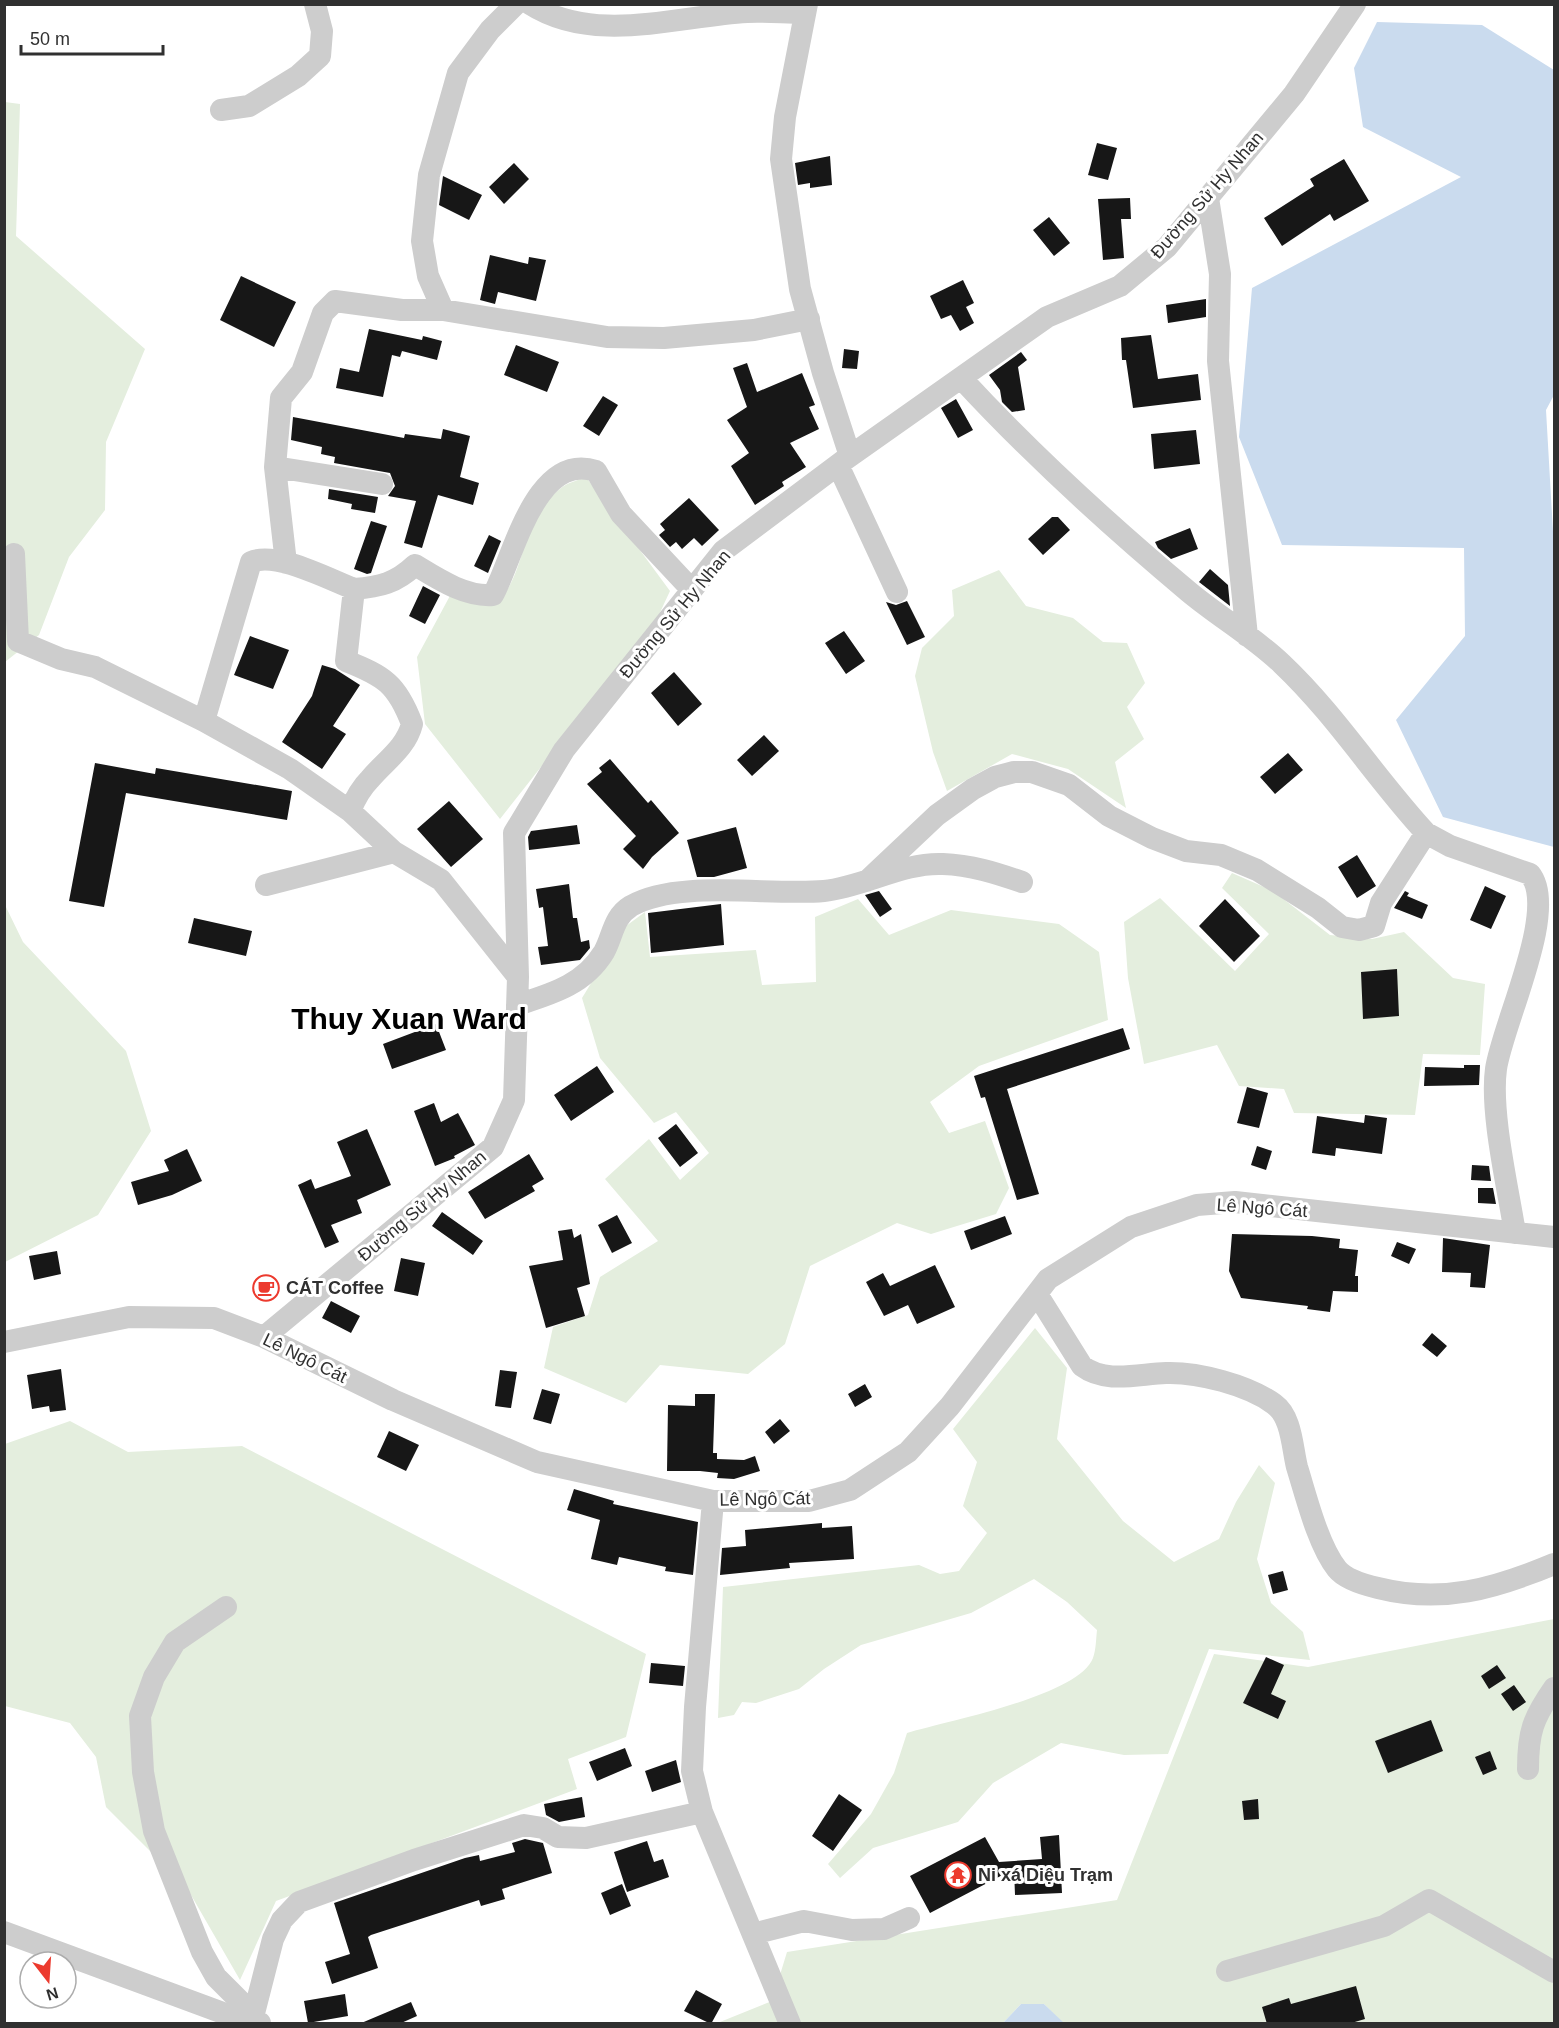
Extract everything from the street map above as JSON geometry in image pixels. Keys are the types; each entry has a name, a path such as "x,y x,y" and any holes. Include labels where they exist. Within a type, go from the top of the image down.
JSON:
{"street":[{"path":"221,110 249,106 298,76 320,56 322,32 315,4"},
{"path":"443,310 428,276 422,241 429,175 458,73 490,30 516,4"},
{"path":"530,4 564,21 597,25 689,20 747,12 805,9 785,117 781,159 800,289 844,461 897,592"},
{"name":"Đường Sử Hy Nhan","path":"264,1337 493,1147 514,1100 518,977 514,833 564,750 723,551 844,461 1047,317 1120,286 1167,247 1294,94 1355,4"},
{"path":"1208,198 1220,274 1218,361 1247,636"},
{"path":"286,563 275,467 281,398 302,372 323,313 335,301 402,310 443,310 606,336 663,338 754,330 808,320"},
{"path":"961,378 1015,436 1114,529 1281,662 1316,699 1426,833 1450,846 1530,874 1538,886 1536,918 1530,953 1496,1069 1497,1113 1515,1233"},
{"path":"275,467 382,484"},
{"path":"204,721 251,562 259,559 286,563 354,589 382,587 401,579 415,565 444,582 482,596 492,595 524,518 546,487 572,470 587,468 596,471 621,514 692,590"},
{"path":"14,554 11,644 61,659 95,666 204,721 290,769 350,811 394,852 441,880 518,977"},
{"path":"350,811 357,794 369,779 402,746 412,724 397,690 386,679 346,661 354,589"},
{"path":"867,881 936,815 973,789 995,777 1014,772 1032,771 1069,785 1108,816 1152,838 1186,850 1221,855 1257,870 1318,908 1342,927 1359,930 1374,926 1381,903 1426,833"},
{"path":"267,885 394,852"},
{"path":"517,1005 567,988 584,977 604,952 614,923 629,907 656,896 734,890 825,891 941,863 978,867 1022,882"},
{"name":"Lê Ngô Cát","path":"4,1342 129,1317 214,1318 264,1337 393,1400 537,1462 713,1501 809,1501 850,1490 909,1452 950,1406 1048,1279 1131,1227 1197,1205 1235,1202 1554,1237"},
{"path":"1037,1294 1082,1366 1091,1373 1105,1377 1168,1373 1237,1384 1275,1405 1284,1414 1297,1467 1323,1544 1338,1570 1363,1584 1405,1595 1457,1595 1530,1575 1554,1564"},
{"path":"713,1501 692,1771 702,1812 790,2024"},
{"path":"226,1607 176,1642 154,1677 140,1716 143,1772 154,1831 202,1952 216,1977 240,2001 256,2023"},
{"path":"1528,1769 1528,1747 1535,1715 1554,1688"},
{"path":"256,2023 273,1939 282,1920 299,1902 414,1860 524,1825 543,1828 558,1837 586,1838 702,1812"},
{"path":"1227,1971 1384,1926 1429,1900 1554,1972"},
{"path":"753,1934 804,1921 852,1930 884,1929 909,1918"},
{"path":"4,1932 256,2023"}],"green space":[{"path":"5,102 20,104 16,236 145,349 106,442 105,510 69,557 39,635 5,662"},
{"path":"586,477 670,591 656,621 500,819 425,724 417,657 452,592 497,604 514,575 537,515 547,501 564,486"},
{"path":"999,570 1026,606 1073,618 1103,642 1127,643 1145,683 1127,707 1144,739 1115,762 1126,808 1068,769 1012,754 947,791 933,752 915,676 922,648 954,616 952,590"},
{"path":"1232,873 1273,891 1330,935 1372,939 1404,932 1453,978 1485,984 1480,1055 1423,1054 1415,1115 1294,1113 1284,1089 1239,1086 1217,1045 1144,1064 1128,978 1124,922 1160,898 1235,971 1269,934 1222,888"},
{"path":"858,899 889,935 951,910 1059,924 1099,952 1108,1020 979,1066 930,1102 949,1133 985,1121 1009,1188 996,1214 931,1234 897,1223 810,1266 785,1344 748,1374 660,1365 626,1403 544,1368 553,1327 588,1315 600,1277 658,1241 605,1179 649,1139 680,1180 709,1153 676,1112 654,1123 600,1058 582,998 626,926 645,912 650,957 756,950 762,985 816,982 815,917"},
{"path":"5,905 23,942 126,1051 151,1131 98,1215 5,1262"},
{"path":"1035,1328 1067,1368 1057,1439 1123,1521 1174,1562 1219,1539 1236,1502 1259,1465 1275,1483 1257,1559 1271,1603 1303,1632 1310,1660 1209,1649 1168,1754 1124,1755 1061,1743 993,1783 958,1822 873,1848 840,1878 828,1864 871,1814 894,1773 907,1733 1010,1705 1064,1684 1083,1672 1093,1658 1097,1630 1067,1602 1034,1579 971,1613 861,1645 824,1669 799,1689 756,1703 742,1702 734,1715 718,1718 723,1587 919,1565 940,1574 959,1571 987,1533 963,1506 977,1462 953,1429"},
{"path":"70,1421 128,1452 242,1446 646,1654 626,1737 568,1759 577,1789 276,1901 240,1980 187,1888 106,1807 96,1757 70,1723 5,1706 5,1444"},
{"path":"1554,1619 1554,2023 1064,2024 1044,2004 1021,2004 1003,2023 715,2024 772,2001 787,1952 1117,1900 1214,1654 1308,1667"}],"water":[{"path":"1377,22 1482,25 1554,70 1554,395 1546,410 1554,549 1554,847 1443,817 1396,720 1465,636 1464,548 1282,545 1239,437 1252,288 1461,177 1363,127 1354,68"},
{"path":"1021,2004 1044,2004 1064,2023 1003,2023"}],"building":[{"path":"1097,143 1117,148 1108,180 1088,175"},
{"path":"830,156 832,185 810,188 810,183 798,185 795,163"},
{"path":"1344,159 1369,201 1334,221 1330,214 1282,246 1264,218 1314,186 1310,179"},
{"path":"514,163 529,179 504,204 489,187"},
{"path":"443,176 482,195 469,220 439,205"},
{"path":"1130,198 1131,219 1121,219 1124,258 1103,260 1098,199"},
{"path":"1049,217 1070,243 1054,256 1033,230"},
{"path":"490,255 528,264 529,257 546,260 536,301 498,292 495,304 480,300"},
{"path":"241,276 296,302 274,347 220,320"},
{"path":"963,280 974,303 966,307 974,323 960,331 951,315 941,319 930,296"},
{"path":"1206,299 1206,317 1168,323 1166,305"},
{"path":"369,329 422,340 423,336 442,341 437,360 402,351 400,357 392,355 383,397 336,388 340,368 359,372"},
{"path":"1151,335 1158,379 1198,374 1201,400 1133,408 1126,360 1122,360 1121,338"},
{"path":"516,345 559,362 547,392 504,375"},
{"path":"844,349 859,351 857,369 842,368"},
{"path":"1021,352 1027,360 1018,367 1025,410 1012,412 1002,402 1000,390 989,375"},
{"path":"747,363 757,392 802,373 815,405 809,407 819,429 790,443 806,467 782,482 784,486 755,505 731,466 749,453 727,420 747,407 733,368"},
{"path":"603,396 618,405 599,436 583,426"},
{"path":"956,399 973,430 958,438 941,408"},
{"path":"293,417 404,438 405,434 441,439 443,429 470,436 460,477 479,483 473,505 438,495 422,548 404,543 416,501 388,496 395,486 390,473 334,463 335,457 321,454 322,447 291,440"},
{"path":"1196,430 1200,464 1154,469 1151,434"},
{"path":"329,489 378,497 375,513 351,509 352,504 328,499"},
{"path":"689,498 719,530 702,546 694,538 682,549 676,542 670,547 659,535 665,530 660,524"},
{"path":"1052,517 1058,517 1070,530 1043,555 1028,539"},
{"path":"371,521 387,526 371,573 367,574 354,569"},
{"path":"1190,528 1198,549 1171,559 1158,548 1155,542"},
{"path":"489,535 501,541 488,573 474,566"},
{"path":"1210,569 1228,585 1230,606 1199,582"},
{"path":"423,586 440,595 425,624 409,616"},
{"path":"907,601 925,637 907,645 886,602 896,605"},
{"path":"844,631 865,661 846,674 825,643"},
{"path":"250,636 289,650 273,689 234,675"},
{"path":"322,665 335,669 360,685 333,726 346,734 322,769 282,742 312,696"},
{"path":"674,672 702,704 678,726 651,693"},
{"path":"764,735 779,751 752,776 737,760"},
{"path":"1288,753 1303,770 1275,794 1260,777"},
{"path":"610,759 648,803 651,800 679,833 652,857 643,869 623,849 636,836 587,784 602,772 599,768"},
{"path":"95,763 155,774 156,768 292,791 287,820 126,793 104,907 69,901"},
{"path":"449,801 483,839 451,867 417,829"},
{"path":"577,825 580,844 529,850 528,837 531,831"},
{"path":"736,827 747,868 714,877 697,877 687,840"},
{"path":"1357,855 1376,886 1357,898 1338,867"},
{"path":"569,884 573,918 577,918 581,942 589,940 590,948 580,960 541,965 538,947 548,946 543,907 539,908 536,889"},
{"path":"1485,886 1506,896 1491,929 1470,920"},
{"path":"879,891 892,909 880,917 865,895"},
{"path":"1405,891 1409,893 1407,896 1428,905 1422,919 1394,908"},
{"path":"1225,899 1260,936 1234,962 1199,926"},
{"path":"721,904 724,945 651,953 648,913"},
{"path":"194,918 252,931 246,956 188,943"},
{"path":"1397,969 1399,1016 1363,1019 1361,972"},
{"path":"436,1024 446,1050 392,1069 383,1044"},
{"path":"1123,1028 1130,1049 1007,1089 1039,1194 1017,1200 985,1097 981,1098 974,1076"},
{"path":"1464,1065 1480,1065 1479,1085 1424,1086 1425,1067 1464,1068"},
{"path":"597,1066 614,1092 571,1121 554,1095"},
{"path":"1247,1087 1268,1093 1259,1128 1237,1123"},
{"path":"434,1103 441,1122 458,1113 475,1145 454,1156 455,1158 435,1166 414,1111"},
{"path":"1365,1115 1387,1118 1382,1154 1336,1148 1335,1156 1312,1153 1317,1116 1364,1123"},
{"path":"676,1124 698,1153 680,1167 658,1138"},
{"path":"367,1129 391,1185 357,1200 362,1213 331,1225 339,1242 325,1248 298,1185 311,1179 315,1189 351,1176 337,1142"},
{"path":"1257,1146 1272,1151 1266,1170 1251,1165"},
{"path":"187,1149 202,1181 172,1195 138,1205 131,1182 169,1171 164,1160"},
{"path":"529,1154 544,1179 532,1186 535,1191 485,1219 468,1192"},
{"path":"1472,1165 1489,1166 1491,1181 1471,1180"},
{"path":"1478,1188 1493,1188 1496,1204 1478,1203"},
{"path":"442,1212 483,1241 473,1255 432,1226"},
{"path":"617,1215 632,1243 612,1253 598,1225"},
{"path":"1005,1216 1012,1234 971,1250 964,1231"},
{"path":"572,1229 574,1238 581,1234 590,1284 577,1288 585,1316 546,1328 529,1266 563,1260 558,1231"},
{"path":"1232,1234 1340,1239 1339,1248 1358,1250 1355,1276 1358,1276 1358,1292 1333,1291 1330,1312 1307,1309 1308,1306 1241,1298 1229,1271"},
{"path":"1443,1238 1490,1245 1485,1288 1470,1287 1471,1273 1442,1272"},
{"path":"1397,1242 1416,1249 1409,1264 1391,1256"},
{"path":"57,1251 61,1274 34,1280 29,1256"},
{"path":"401,1258 425,1263 418,1296 394,1291"},
{"path":"935,1265 955,1307 917,1324 908,1305 884,1316 866,1282 883,1273 890,1286"},
{"path":"331,1301 360,1316 351,1333 322,1318"},
{"path":"1432,1333 1447,1346 1437,1357 1422,1345"},
{"path":"61,1369 66,1410 50,1412 49,1406 32,1409 27,1375"},
{"path":"500,1370 517,1372 511,1408 495,1406"},
{"path":"865,1384 872,1397 855,1407 848,1394"},
{"path":"542,1389 560,1394 551,1424 533,1419"},
{"path":"695,1394 715,1394 713,1453 717,1453 717,1459 744,1460 755,1456 760,1471 734,1479 717,1478 718,1473 667,1471 668,1405 695,1406"},
{"path":"780,1419 790,1431 774,1444 765,1432"},
{"path":"389,1431 419,1445 406,1471 377,1457"},
{"path":"574,1489 614,1501 613,1504 698,1522 693,1575 665,1571 666,1567 619,1557 617,1565 591,1559 600,1520 567,1510"},
{"path":"822,1523 822,1528 852,1526 854,1559 789,1563 790,1568 720,1575 722,1548 746,1546 745,1530"},
{"path":"1283,1571 1288,1590 1273,1594 1268,1575"},
{"path":"1266,1657 1284,1665 1271,1694 1286,1701 1278,1719 1243,1703"},
{"path":"651,1663 685,1666 683,1686 649,1683"},
{"path":"1497,1665 1506,1678 1489,1689 1481,1676"},
{"path":"1514,1685 1526,1702 1513,1711 1501,1694"},
{"path":"1431,1720 1443,1751 1388,1773 1375,1741"},
{"path":"625,1748 632,1766 597,1781 589,1762"},
{"path":"1490,1751 1497,1769 1483,1775 1475,1757"},
{"path":"676,1760 681,1782 652,1792 645,1771"},
{"path":"839,1794 862,1810 833,1851 812,1836"},
{"path":"582,1797 585,1817 559,1822 546,1815 544,1804"},
{"path":"1258,1799 1259,1819 1244,1820 1242,1801"},
{"name":"Ni xá Diệu Trạm","path":"1059,1835 1062,1893 1015,1895 1014,1869 930,1913 910,1876 985,1837 999,1862 1042,1859 1040,1837"},
{"path":"525,1839 543,1843 552,1873 502,1889 505,1899 481,1906 479,1900 371,1935 368,1937 378,1968 332,1984 325,1962 350,1954 334,1903 465,1858 479,1855 480,1861 515,1852 512,1843"},
{"path":"647,1841 654,1862 663,1859 669,1877 627,1892 614,1852"},
{"path":"622,1884 631,1906 610,1915 601,1893"},
{"path":"1356,1986 1365,2019 1348,2024 1267,2024 1262,2007 1289,1998 1291,2004"},
{"path":"696,1990 722,2004 711,2024 684,2011"},
{"path":"345,1994 348,2016 308,2023 304,2001"},
{"path":"411,2002 417,2016 399,2024 359,2024"}],"place":[{"name":"CÁT Coffee","path":"266,1288"},
{"name":"Ni xá Diệu Trạm","path":"958,1875"}],"district":[{"name":"Thuy Xuan Ward","path":"409,1018"}]}
